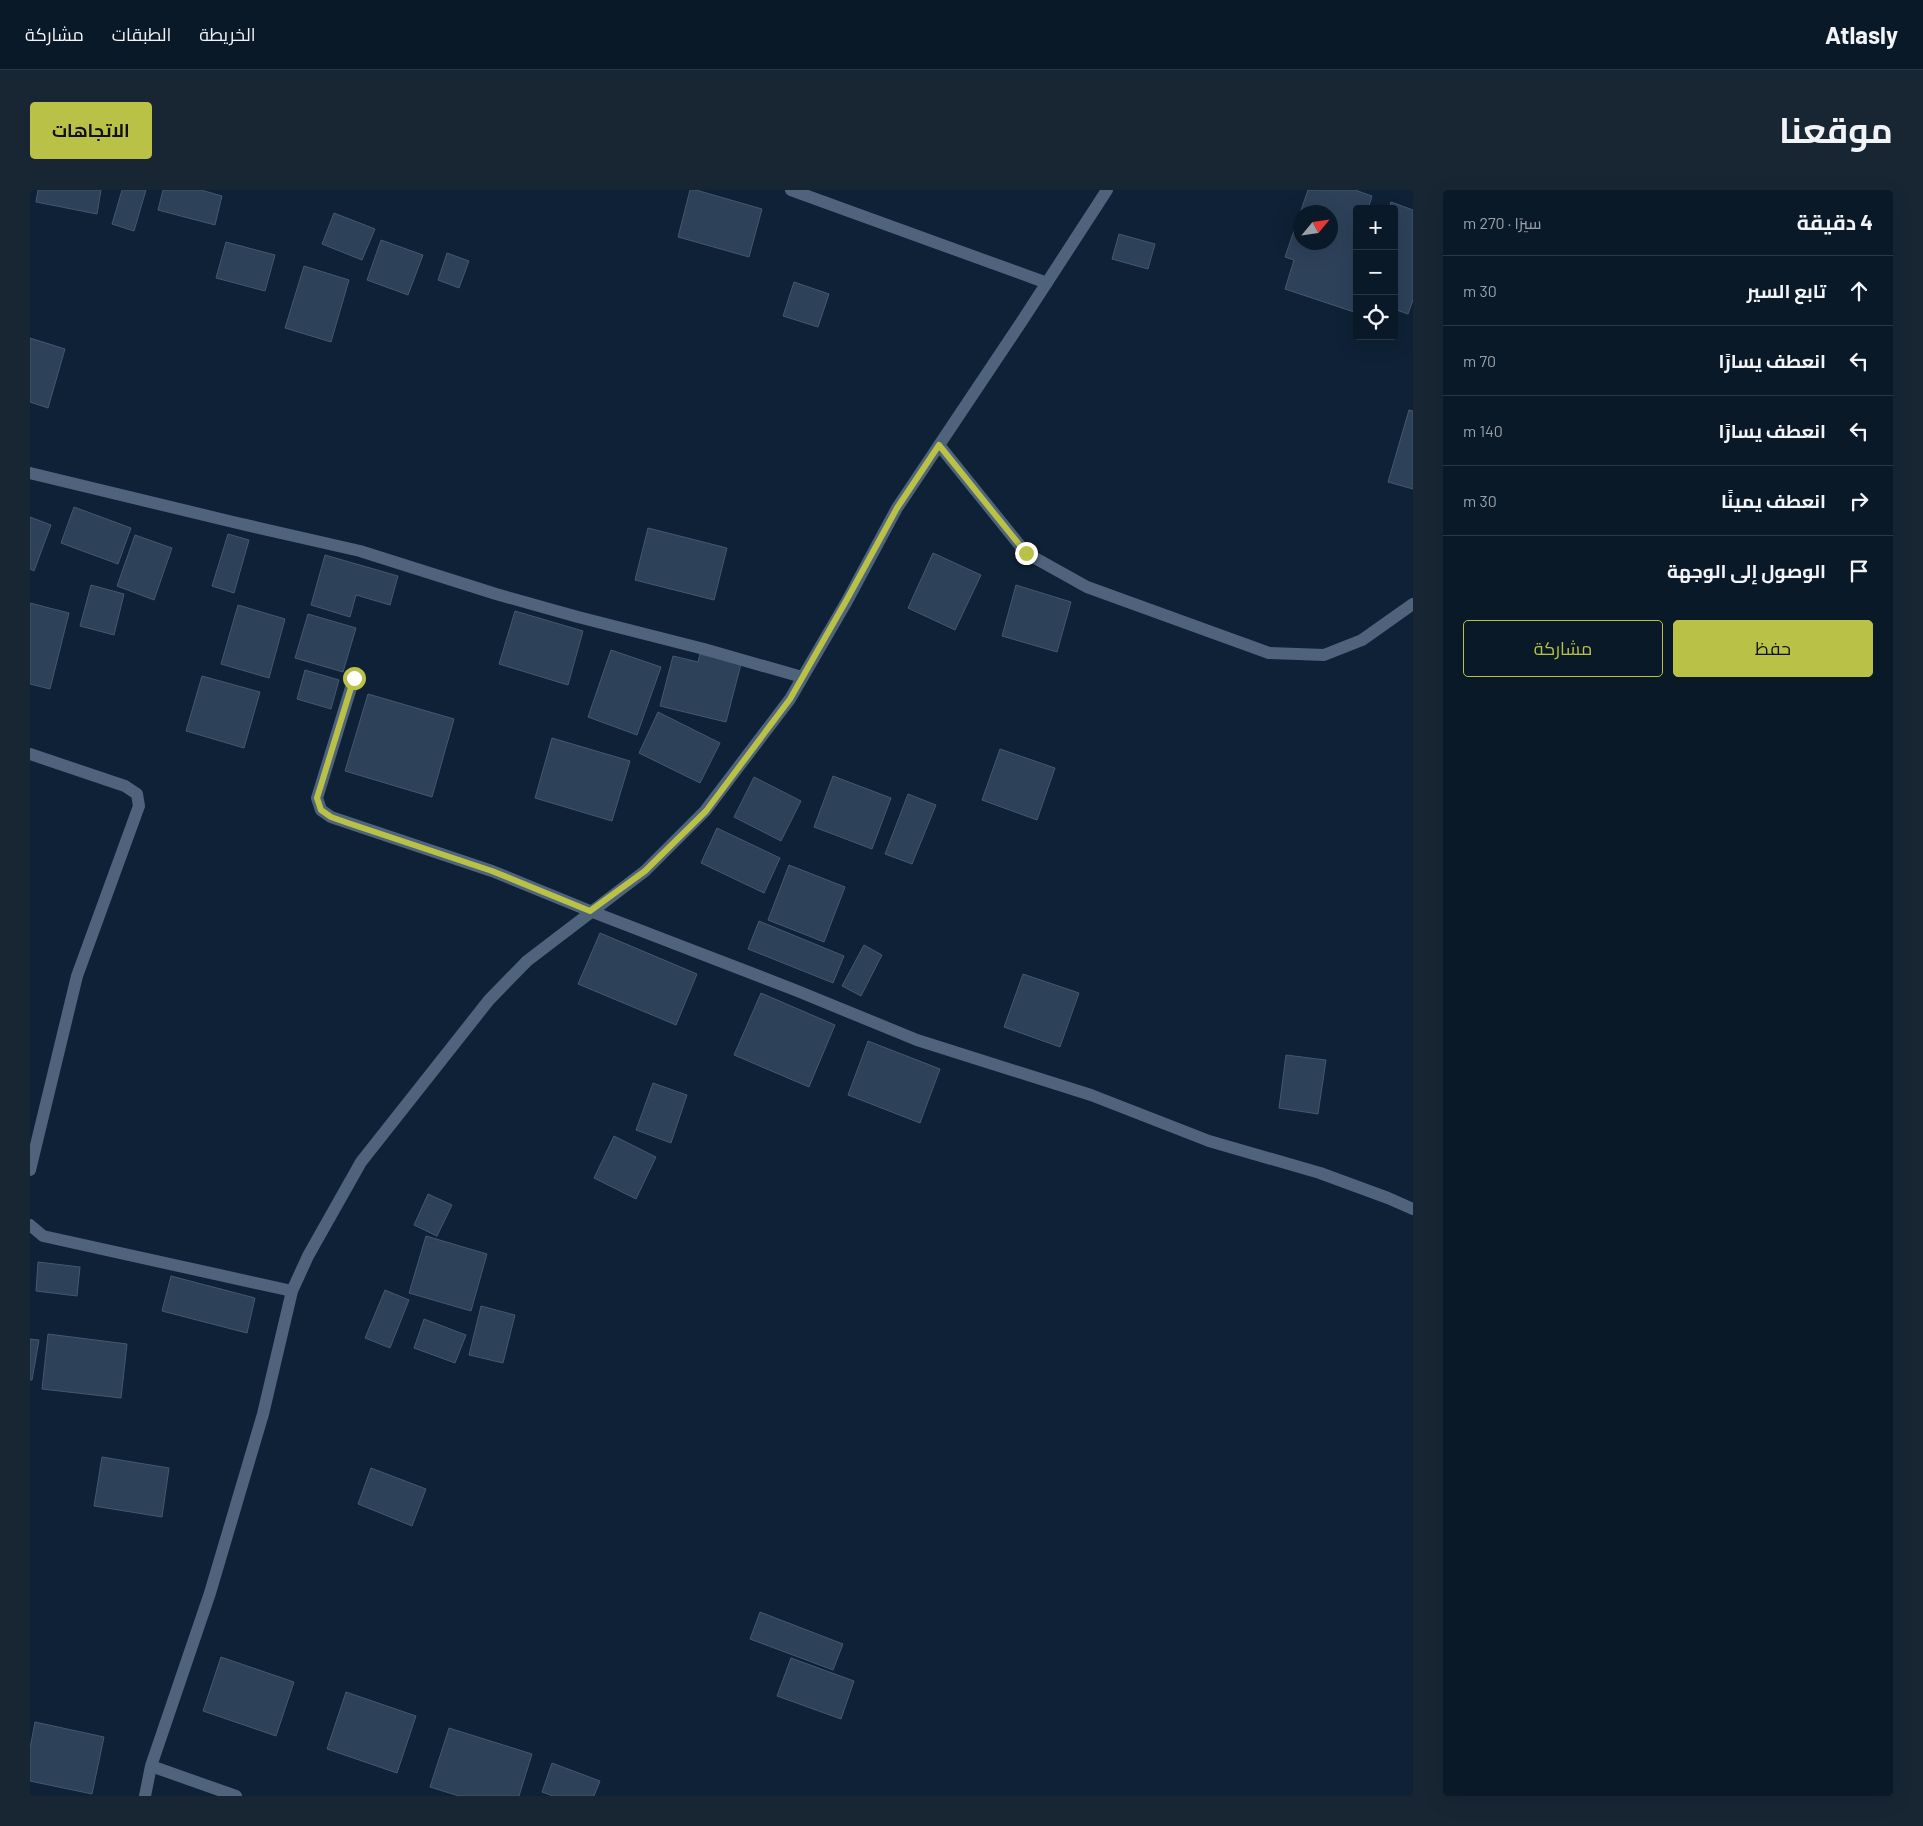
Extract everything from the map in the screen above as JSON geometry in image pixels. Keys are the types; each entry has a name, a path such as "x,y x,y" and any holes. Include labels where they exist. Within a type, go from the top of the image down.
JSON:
{"street":[{"path":"791,190 1047,283"},
{"path":"145,1796 151,1766 210,1593 263,1414 292,1291 308,1256 361,1162 489,1000 527,961 590,911 645,871 706,811 790,699 897,508 1107,190"},
{"path":"939,445 1026,553 1087,587 1270,653 1324,655 1362,640 1413,604"},
{"path":"30,473 360,551 496,594 704,649 802,678"},
{"path":"354,678 317,798 321,810 331,817 492,871 917,1040 1091,1095 1209,1141 1320,1173 1413,1209"},
{"path":"30,754 125,786 136,794 139,806 77,976 31,1155 30,1170"},
{"path":"30,1225 43,1236 292,1291"},
{"path":"151,1766 236,1796"}],"building":[{"path":"38,190 101,190 97,214 36,202"},
{"path":"122,190 146,190 134,231 112,224"},
{"path":"163,190 201,190 222,196 215,225 158,210"},
{"path":"690,190 696,190 762,209 749,257 678,237"},
{"path":"1308,190 1355,190 1372,196 1369,205 1353,205 1353,312 1285,289 1294,260 1285,257 1293,234 1293,250 1338,250 1338,205 1303,205"},
{"path":"1391,202 1413,210 1413,300 1408,314 1398,310 1398,205 1390,205"},
{"path":"334,213 375,229 362,260 322,244"},
{"path":"1119,234 1155,244 1148,269 1112,259"},
{"path":"381,240 423,255 408,295 367,280"},
{"path":"226,242 275,255 265,291 216,278"},
{"path":"447,253 469,261 459,288 438,280"},
{"path":"304,266 349,280 331,342 285,328"},
{"path":"794,282 829,294 818,327 783,316"},
{"path":"30,338 65,349 48,408 30,402"},
{"path":"1409,410 1413,411 1413,489 1388,482"},
{"path":"74,507 131,528 118,564 61,543"},
{"path":"30,517 51,525 34,571 30,569"},
{"path":"648,528 727,548 714,600 635,580"},
{"path":"228,534 249,540 234,593 212,586"},
{"path":"135,535 172,548 154,600 117,586"},
{"path":"933,553 981,575 955,630 908,608"},
{"path":"325,555 398,576 390,605 356,595 350,617 311,605"},
{"path":"91,585 124,594 114,635 80,626"},
{"path":"1016,585 1071,602 1057,652 1002,636"},
{"path":"30,603 69,613 50,689 30,684"},
{"path":"238,605 285,619 269,678 221,664"},
{"path":"515,611 583,631 568,685 499,664"},
{"path":"308,614 356,628 343,672 295,658"},
{"path":"611,650 661,667 637,735 588,717"},
{"path":"700,654 741,664 726,722 660,706 673,656 698,662"},
{"path":"305,670 339,680 331,709 297,699"},
{"path":"202,676 260,692 244,748 186,731"},
{"path":"368,694 454,719 432,797 345,771"},
{"path":"658,712 720,743 700,783 639,753"},
{"path":"552,738 630,761 612,821 535,798"},
{"path":"1000,749 1055,768 1037,820 982,800"},
{"path":"833,776 891,798 872,849 814,827"},
{"path":"754,777 801,801 781,841 734,817"},
{"path":"908,794 936,805 912,864 885,854"},
{"path":"717,828 780,858 764,893 701,863"},
{"path":"789,865 845,887 824,942 768,920"},
{"path":"759,921 844,956 833,983 748,949"},
{"path":"600,933 697,974 676,1025 578,984"},
{"path":"864,945 882,955 861,996 842,986"},
{"path":"1023,974 1079,993 1060,1047 1004,1027"},
{"path":"761,993 835,1025 809,1087 734,1055"},
{"path":"868,1041 940,1069 920,1123 848,1095"},
{"path":"1286,1055 1326,1060 1318,1114 1279,1108"},
{"path":"653,1083 687,1095 671,1143 636,1130"},
{"path":"614,1136 656,1157 636,1199 594,1178"},
{"path":"428,1194 452,1205 437,1236 414,1225"},
{"path":"426,1236 487,1254 471,1311 409,1293"},
{"path":"38,1262 80,1267 77,1296 36,1291"},
{"path":"171,1276 255,1298 247,1333 162,1311"},
{"path":"385,1290 409,1300 390,1348 365,1338"},
{"path":"481,1306 515,1315 503,1363 469,1355"},
{"path":"424,1319 466,1335 455,1363 414,1348"},
{"path":"48,1334 127,1344 121,1398 42,1389"},
{"path":"30,1339 39,1340 32,1380 30,1380"},
{"path":"102,1457 169,1468 162,1517 94,1506"},
{"path":"371,1468 426,1489 412,1526 358,1504"},
{"path":"760,1612 843,1644 833,1670 750,1639"},
{"path":"221,1657 294,1682 276,1736 203,1711"},
{"path":"791,1658 854,1681 841,1719 777,1696"},
{"path":"346,1692 416,1716 397,1773 327,1749"},
{"path":"35,1722 104,1737 92,1794 30,1781 30,1748"},
{"path":"449,1728 532,1754 519,1796 459,1796 430,1787"},
{"path":"552,1763 600,1781 594,1796 553,1796 542,1792"}],"route":[{"path":"354,678 317,798 321,810 331,817 492,871 590,911 645,871 706,811 790,699 897,508 939,445 1026,553"}]}
